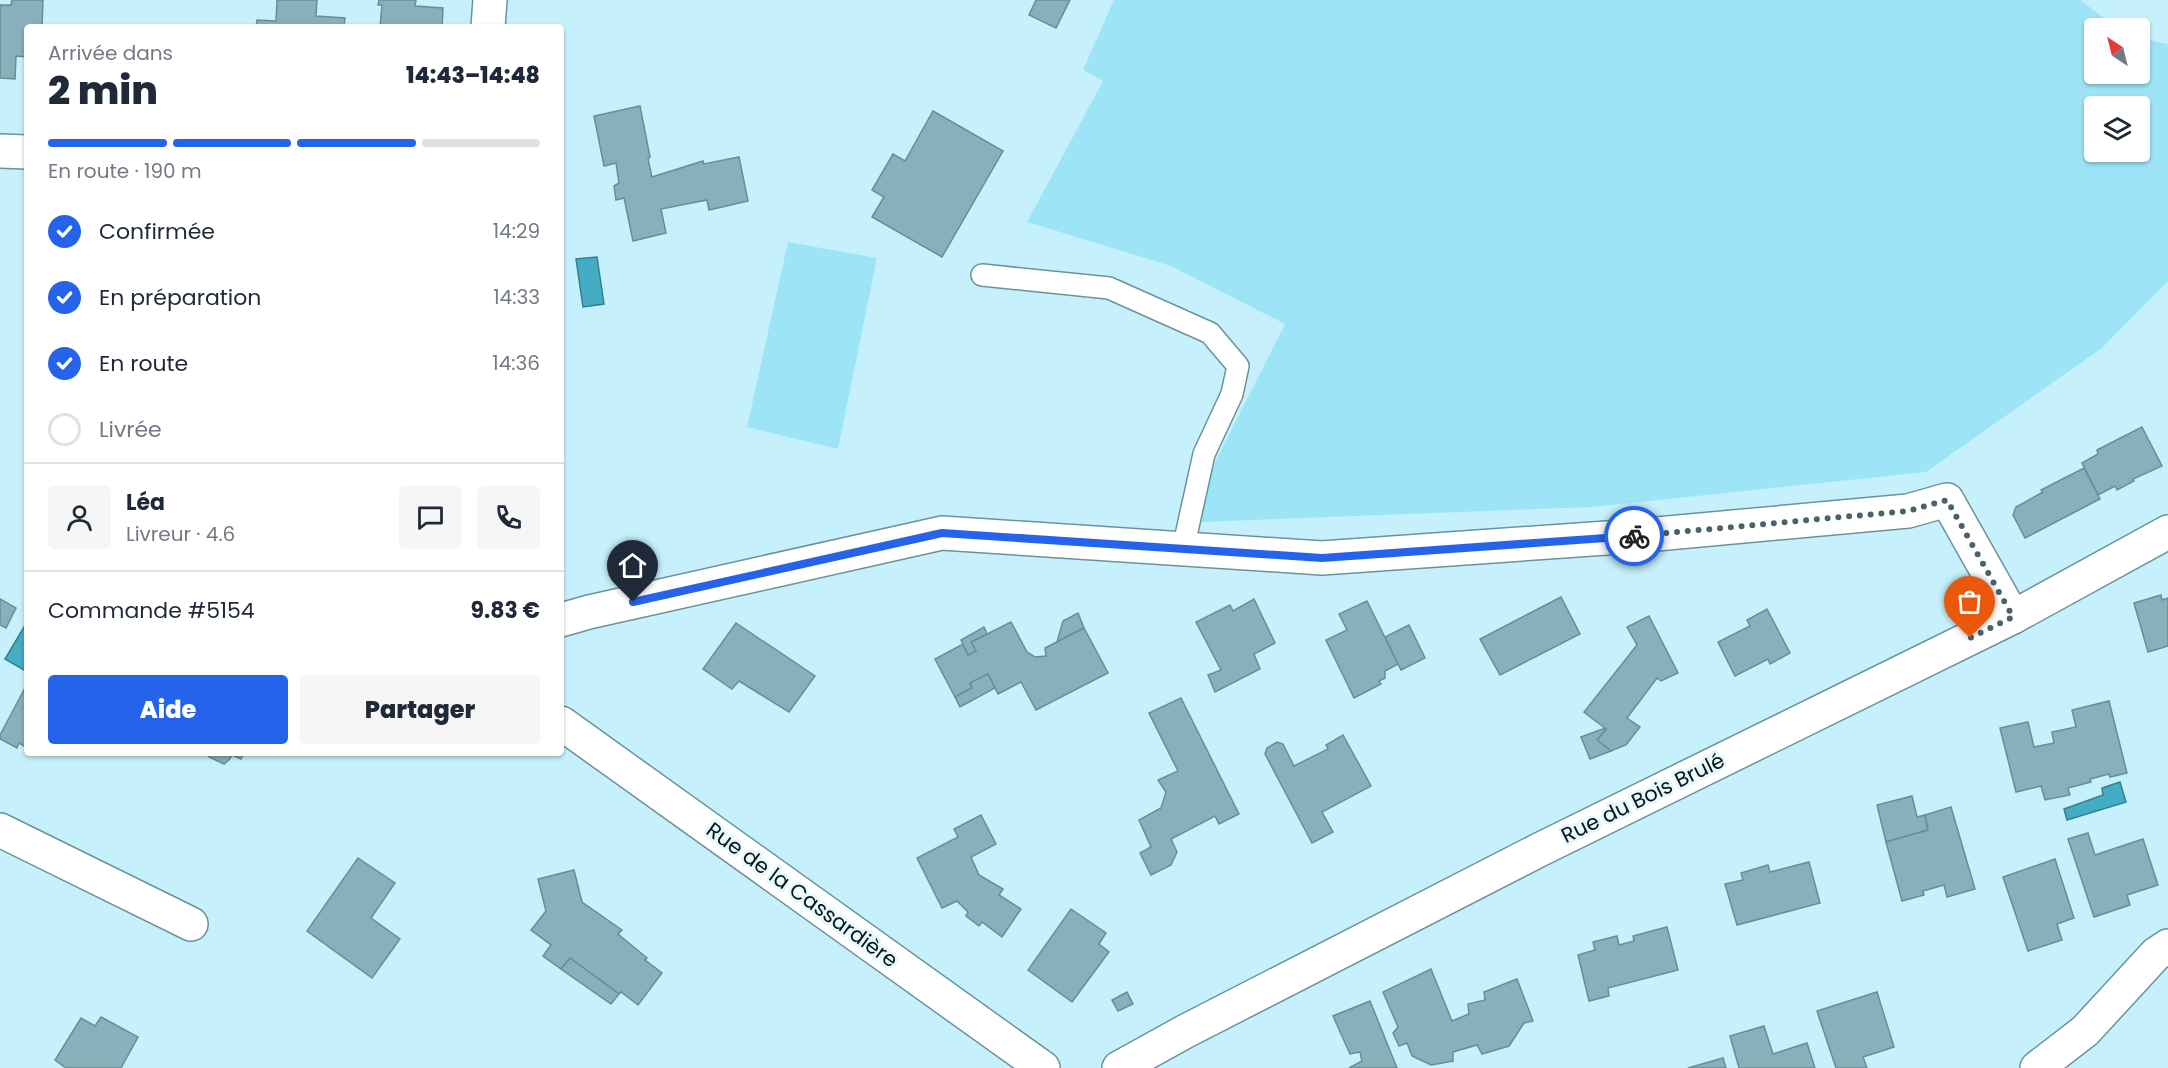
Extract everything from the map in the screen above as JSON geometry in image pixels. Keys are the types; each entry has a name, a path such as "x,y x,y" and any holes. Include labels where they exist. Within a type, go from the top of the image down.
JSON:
{"street":[{"path":"488,24 490,0"},
{"path":"0,151 24,152"},
{"path":"564,619 942,533 1322,558 1635,536 1860,516 1908,511 1947,500 2013,617"},
{"name":"Rue du Bois Brulé","path":"1119,1068 1196,1026 1539,850 2013,617 2168,532"},
{"name":"Rue de la Cassardière","path":"564,725 1043,1068"},
{"path":"0,830 191,924"},
{"path":"2037,1068 2085,1030 2156,954 2168,946"}],"lane":[{"path":"982,276 1109,288 1209,333 1238,366 1232,394 1204,454 1183,549"}],"shaded area":[{"path":"1114,0 2080,0 2104,18 2084,18 2084,84 2150,84 2150,40 2168,44 2168,281 2102,348 1926,472 1592,507 1200,522 1208,476 1285,324 1171,266 1027,222 1103,81 1083,70"},
{"path":"788,242 877,258 838,449 747,427"},
{"path":"597,257 604,304 583,307 576,259"},
{"path":"24,627 24,670 5,659"},
{"path":"2120,782 2126,802 2067,820 2064,809 2103,795 2102,788"}],"building":[{"path":"12,0 43,0 42,24 24,24 24,57 16,56 15,79 0,78 0,5 11,5"},
{"path":"277,0 317,0 316,16 345,18 344,24 256,24 257,20 276,21"},
{"path":"379,0 416,0 415,6 443,8 442,24 380,24 382,5 378,5"},
{"path":"1036,0 1070,0 1056,28 1029,15"},
{"path":"640,106 652,177 703,161 704,164 739,157 748,201 709,210 707,200 661,209 666,233 633,241 624,198 616,200 614,186 619,183 616,163 604,166 594,116"},
{"path":"933,111 1003,151 942,257 872,217 884,197 872,190 893,154 905,161"},
{"path":"2142,427 2162,466 2133,479 2134,481 2117,490 2115,486 2098,495 2082,463 2098,454 2097,450"},
{"path":"2084,468 2100,499 2025,538 2013,515 2016,507 2043,492 2041,490"},
{"path":"2161,595 2162,600 2168,598 2168,646 2148,652 2134,603"},
{"path":"1561,597 1580,634 1500,675 1480,639"},
{"path":"0,599 16,608 6,628 0,625"},
{"path":"1254,599 1275,643 1254,654 1260,669 1215,692 1208,675 1221,670 1196,622 1230,605 1233,611"},
{"path":"1367,601 1398,664 1385,671 1385,678 1379,681 1381,684 1354,698 1326,640 1347,630 1339,614"},
{"path":"1767,609 1790,653 1770,664 1768,659 1735,676 1718,642 1750,626 1747,620"},
{"path":"1078,613 1084,628 1057,642 1063,621"},
{"path":"1649,616 1678,673 1661,681 1657,678 1627,718 1640,727 1626,745 1611,751 1597,740 1606,729 1584,712 1637,645 1627,627"},
{"path":"1011,622 1027,652 1035,657 1046,656 1045,648 1084,628 1108,673 1036,710 1021,682 998,694 988,674 970,683 972,688 955,697 935,659 963,644 968,655 976,651 971,642"},
{"path":"736,623 815,676 789,712 739,681 732,689 703,669"},
{"path":"1409,625 1425,658 1401,670 1385,637"},
{"path":"984,627 987,634 971,642 976,651 968,655 961,640"},
{"path":"988,674 995,688 960,707 955,697 972,688 970,683"},
{"path":"24,690 24,746 19,743 17,748 0,739"},
{"path":"1181,698 1239,814 1219,824 1215,816 1171,839 1177,852 1171,865 1151,875 1140,853 1151,847 1139,820 1161,808 1166,792 1158,780 1178,771 1149,713"},
{"path":"2109,701 2127,773 2110,777 2109,774 2090,779 2091,782 2068,788 2070,795 2045,800 2041,786 2016,792 2000,728 2028,722 2034,747 2054,743 2052,732 2076,727 2072,710"},
{"path":"1605,728 1597,740 1611,751 1590,759 1581,737"},
{"path":"1343,735 1371,786 1322,812 1333,832 1312,843 1265,754 1267,748 1277,742 1283,744 1294,766 1328,749 1326,745"},
{"path":"208,756 231,756 224,764"},
{"path":"1912,796 1917,817 1925,815 1928,830 1886,842 1877,805"},
{"path":"1951,807 1975,889 1947,897 1944,885 1923,891 1924,895 1902,901 1886,842 1928,830 1925,815"},
{"path":"981,815 996,844 971,857 979,875 1003,889 999,895 1021,909 1002,937 982,922 979,926 966,916 968,912 957,901 942,908 917,858 958,837 954,829"},
{"path":"2088,833 2095,855 2143,839 2158,885 2127,895 2130,905 2094,917 2068,839"},
{"path":"358,858 395,883 371,918 400,939 372,978 307,931"},
{"path":"2055,859 2074,918 2057,924 2062,940 2028,951 2003,877"},
{"path":"1809,862 1820,903 1737,925 1725,884 1743,880 1741,873 1768,865 1770,872"},
{"path":"574,870 582,902 622,930 618,934 662,973 638,1005 570,958 561,969 543,956 551,945 531,930 546,911 538,879"},
{"path":"1071,909 1106,933 1099,944 1109,952 1072,1002 1028,970"},
{"path":"1667,927 1678,970 1608,988 1609,996 1589,1001 1578,955 1595,950 1593,942 1617,936 1619,945 1634,941 1633,936"},
{"path":"570,958 619,994 611,1004 561,969"},
{"path":"1431,969 1452,1021 1469,1014 1468,1004 1485,1000 1484,992 1517,979 1533,1021 1524,1023 1509,1046 1482,1054 1477,1045 1453,1052 1453,1061 1431,1065 1412,1056 1407,1043 1399,1046 1393,1033 1398,1027 1383,992"},
{"path":"1127,992 1133,1004 1118,1011 1112,1000"},
{"path":"1877,992 1894,1047 1863,1057 1867,1068 1836,1068 1817,1011"},
{"path":"1370,1001 1397,1068 1349,1068 1362,1061 1360,1052 1350,1054 1333,1016"},
{"path":"101,1017 138,1037 121,1068 66,1068 55,1060 81,1018 95,1026"},
{"path":"1764,1026 1773,1054 1807,1043 1815,1068 1739,1068 1730,1036"},
{"path":"1723,1058 1726,1068 1688,1068"}],"way so far":[{"path":"1634,536 1908,511 1947,500 2013,617 1970,638"}],"route":[{"path":"633,602 942,533 1322,558 1634,536"}]}
